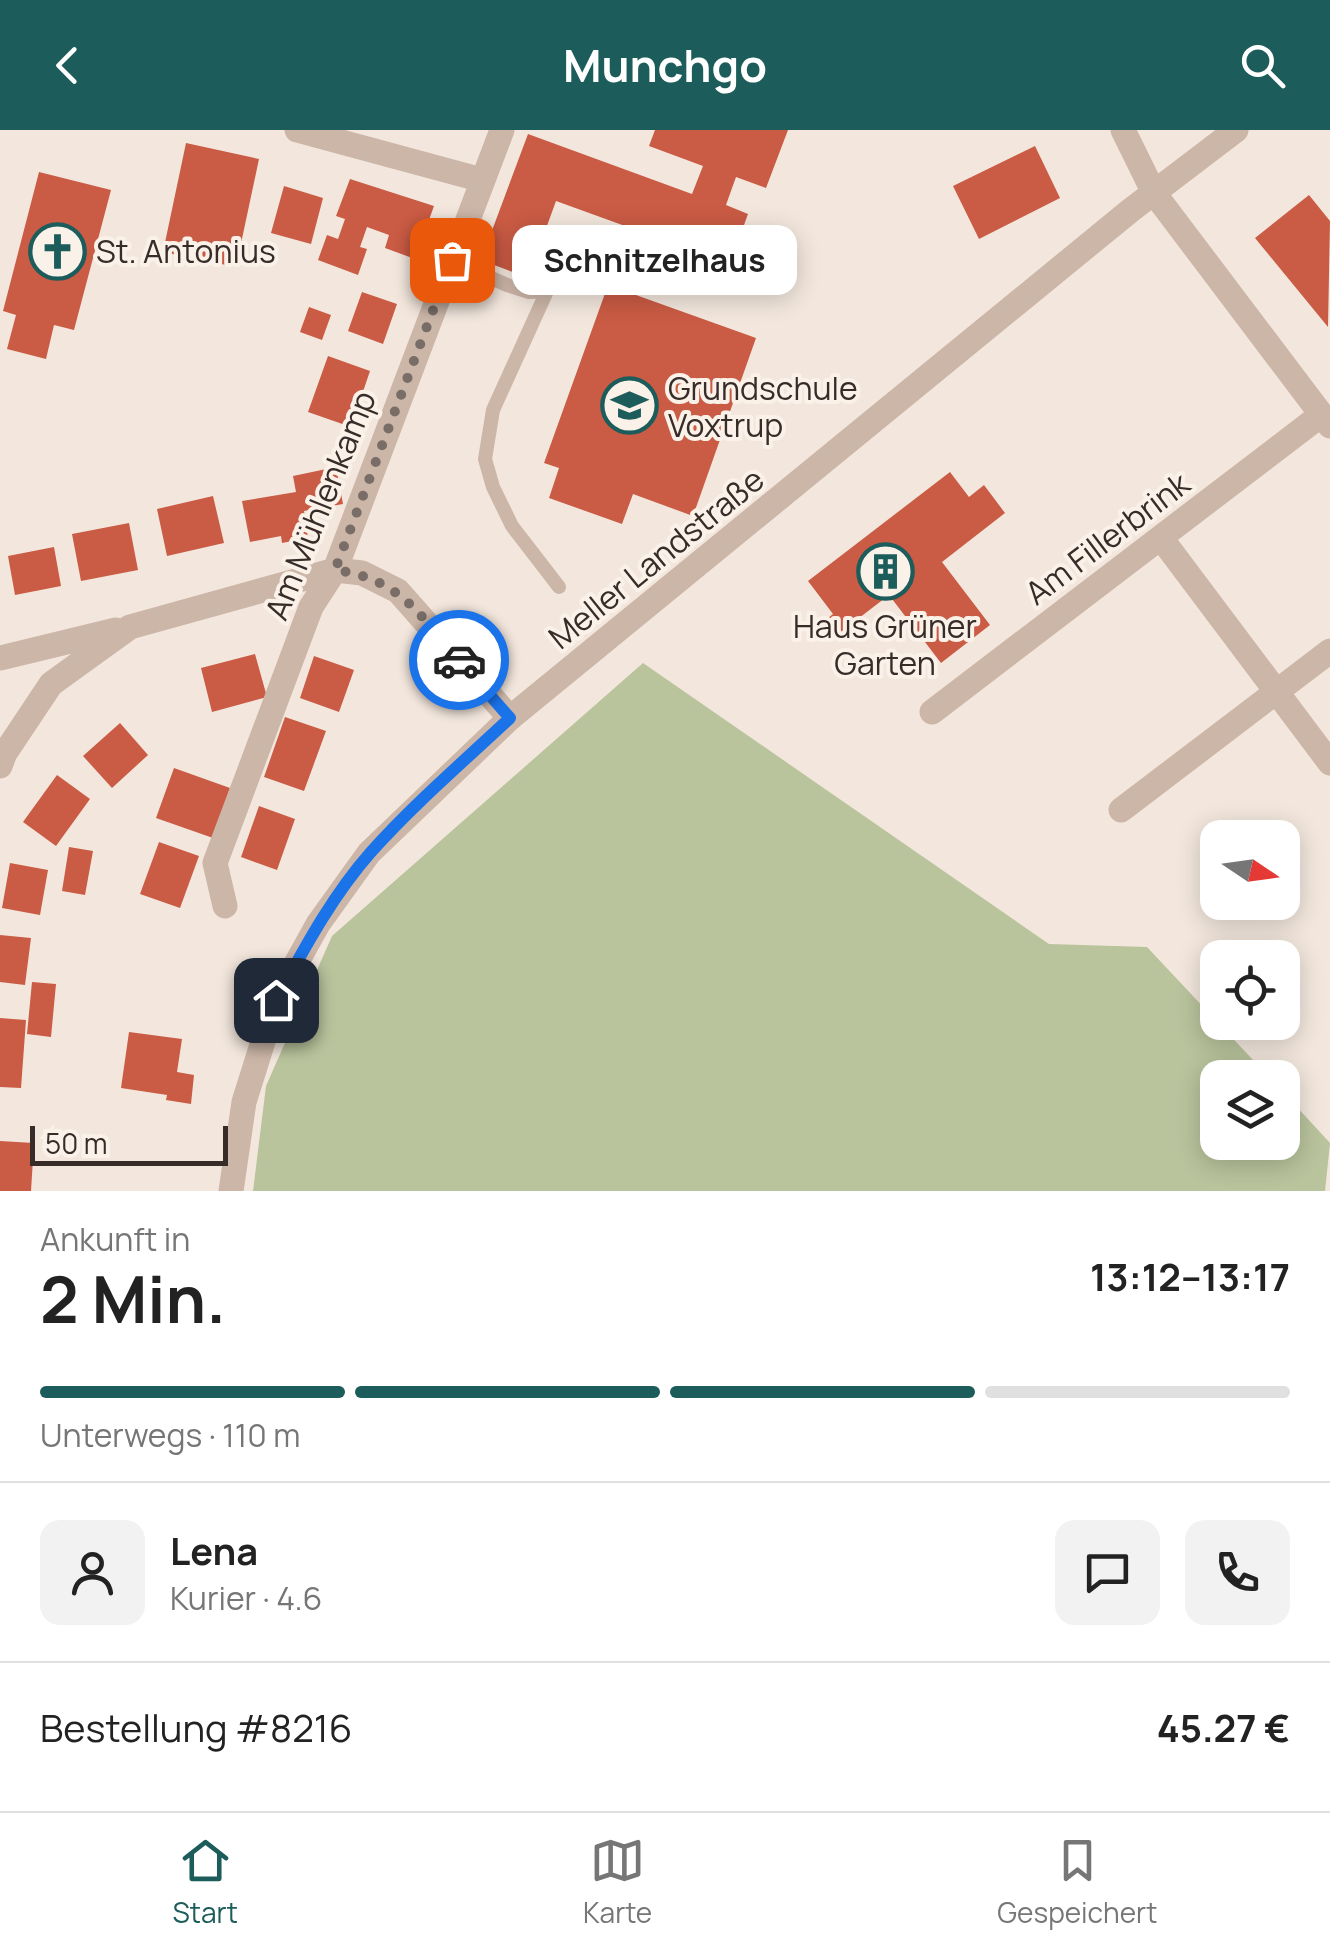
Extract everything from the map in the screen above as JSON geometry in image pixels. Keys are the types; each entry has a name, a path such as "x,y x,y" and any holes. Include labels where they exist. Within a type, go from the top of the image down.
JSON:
{"street":[{"path":"297,130 482,180"},
{"name":"Am Mühlenkamp","path":"225,906 215,863 312,608 335,570 502,130"},
{"path":"1123,130 1154,193 1325,420"},
{"name":"Meller Landstraße","path":"231,1191 244,1102 276,1000 318,924 370,854 510,718 1236,130"},
{"name":"Am Fillerbrink","path":"932,712 1161,538 1325,420"},
{"path":"1161,538 1330,763"},
{"path":"0,658 130,627 335,570 362,574 398,591 510,718"},
{"path":"0,766 5,752 51,684 130,627"},
{"path":"1121,810 1330,652"}],"lane":[{"path":"560,587 512,526 493,487 485,460 493,410 547,291 588,251 601,250 697,280"},
{"path":"452,260 507,285 529,292 547,291"}],"green space":[{"path":"643,663 1049,944 1147,947 1200,1003 1200,1040 1234,1040 1253,1060 1200,1060 1200,1160 1300,1160 1300,1110 1330,1143 1325,1191 253,1191 266,1086 332,936"}],"building":[{"path":"655,130 788,130 766,188 736,177 726,205 748,214 730,264 556,201 528,278 481,260 528,134 692,194 703,166 649,146"},
{"path":"186,143 259,159 236,267 163,252"},
{"path":"1035,146 1060,198 979,239 953,186"},
{"name":"St. Antonius","path":"39,172 111,190 74,330 54,325 46,359 7,349 16,315 3,311"},
{"path":"350,179 434,206 415,259 385,248 389,235 367,227 360,247 367,249 358,275 318,260 327,235 338,239 345,219 336,216"},
{"path":"284,186 323,198 311,244 271,233"},
{"path":"1309,195 1330,221 1328,327 1255,238"},
{"path":"608,285 756,338 693,516 633,494 622,524 549,498 559,468 544,463"},
{"path":"362,292 397,304 383,344 348,331"},
{"path":"309,307 331,315 322,340 300,332"},
{"path":"328,356 370,371 351,427 308,412"},
{"path":"336,467 343,504 304,511 308,538 282,543 281,536 250,542 242,501 296,492 293,476"},
{"name":"Haus Grüner Garten","path":"950,472 969,497 984,485 1005,513 942,562 990,625 941,663 889,595 833,638 822,623 833,614 808,581"},
{"path":"213,496 224,543 167,556 157,509"},
{"path":"129,523 138,570 81,581 72,534"},
{"path":"54,547 61,586 15,595 8,556"},
{"path":"255,654 267,697 212,712 201,668"},
{"path":"314,656 354,670 339,712 300,698"},
{"path":"285,717 326,731 304,791 264,777"},
{"path":"120,723 148,755 112,788 83,756"},
{"path":"174,768 230,788 213,838 156,818"},
{"path":"57,775 90,799 56,846 23,822"},
{"path":"259,806 295,819 277,870 241,857"},
{"path":"159,842 199,856 180,908 140,894"},
{"path":"69,847 93,851 85,895 62,891"},
{"path":"10,863 48,870 40,915 2,908"},
{"path":"0,935 31,938 25,985 0,982"},
{"path":"32,982 56,984 51,1037 27,1034"},
{"path":"0,1018 26,1020 21,1088 0,1087"},
{"path":"129,1032 182,1039 177,1072 194,1075 191,1104 166,1100 167,1095 121,1088"},
{"path":"0,1141 34,1143 31,1191 0,1191"}],"way so far":[{"path":"452,260 335,570 362,574 398,591 459,660"}],"place":[{"name":"St. Antonius","path":"57,251"},
{"name":"Schnitzelhaus","path":"452,260"},
{"name":"Grundschule Voxtrup","path":"629,406"},
{"name":"Haus Grüner Garten","path":"885,572"}],"route":[{"path":"276,1000 318,924 370,854 510,718 459,660"}]}
